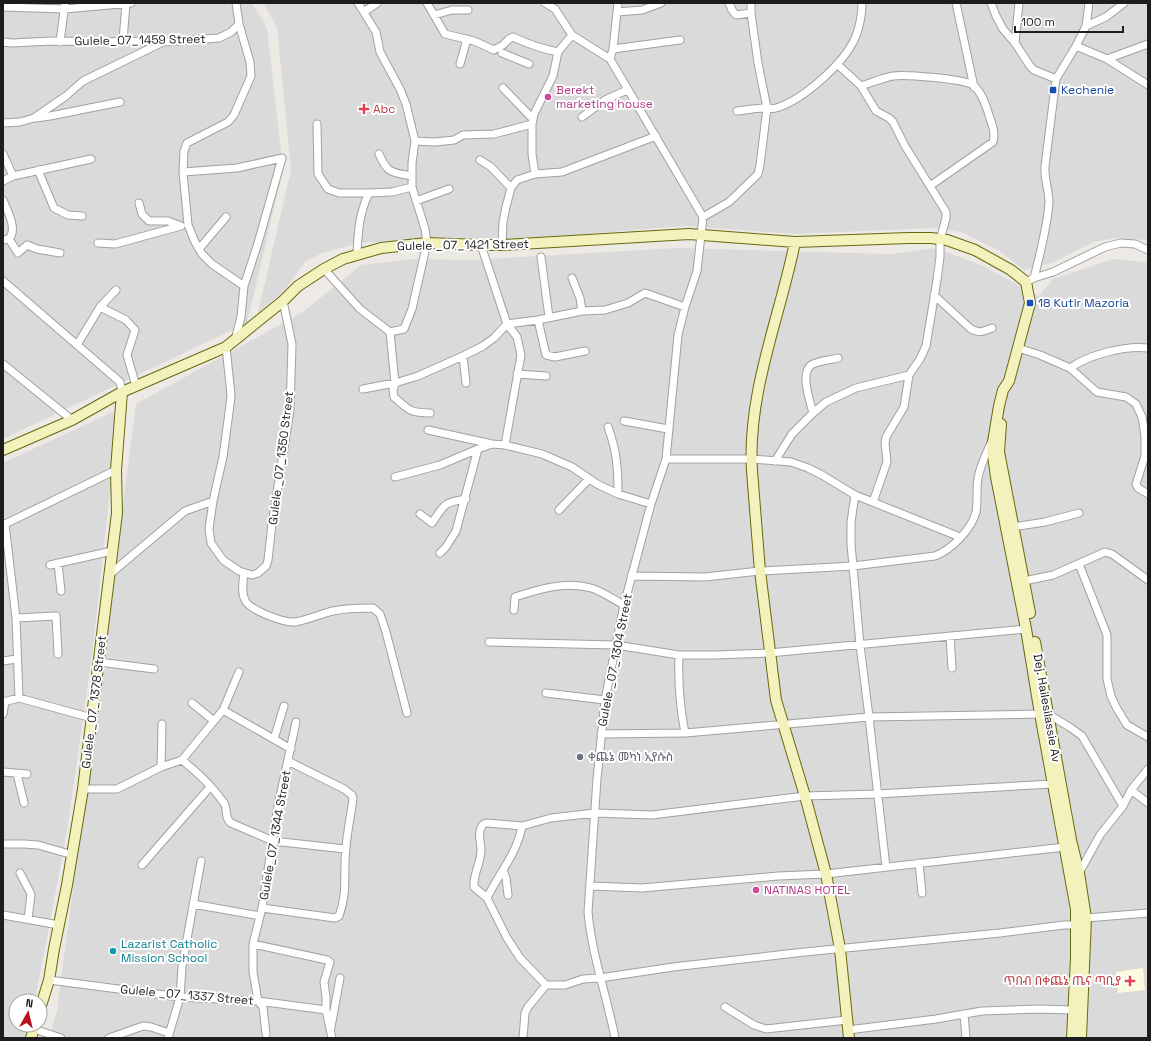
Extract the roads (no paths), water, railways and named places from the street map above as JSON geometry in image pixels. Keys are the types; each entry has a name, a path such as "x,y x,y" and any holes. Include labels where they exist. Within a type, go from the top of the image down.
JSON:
{"main road":[{"name":"Gulele _07_1421 Street","path":"3,450 72,420 122,392 230,344 283,301 298,286 324,269 357,254 381,248 427,243 502,245 689,234 795,242 909,238 940,240 961,245 998,261 1030,280"},
{"path":"795,242 781,303 761,375 751,458 760,571 776,700 805,796 826,874 840,949 848,1029"},
{"path":"1030,280 1030,303 1009,380 1003,390 992,448 993,461 1044,714 1053,784 1076,909 1077,925 1072,1038"},
{"name":"Dej. Hailesilassie Av","path":"1009,380 1009,390 1001,426 999,452 1024,581 1044,714 1079,873 1086,918 1081,1038"},
{"name":"Gulele _07_1378 Street","path":"45,993 49,980 73,855 83,789 117,513 116,470 122,392"}],"street":[{"path":"123,41 126,3"},
{"path":"3,7 131,3"},
{"path":"236,3 239,24 250,62 250,76 234,115 228,122 187,143 184,151 184,226 202,254 212,264 244,286"},
{"path":"324,269 360,309 390,332 404,329 412,309 427,243 412,188 415,141 406,104 400,89 380,52 376,32 358,3"},
{"path":"364,12 377,3"},
{"path":"427,3 445,34 474,41 494,50 513,37 521,42 545,50 558,52"},
{"path":"545,3 554,6 572,35 610,59 703,217 729,202 758,174 767,108 758,63 751,3"},
{"path":"610,59 613,49 618,3"},
{"path":"617,12 637,11 661,3"},
{"path":"729,3 736,15 751,13"},
{"path":"737,112 775,108 784,105 803,94 819,82 837,64 851,45 861,20 862,3"},
{"path":"956,3 974,87"},
{"path":"991,3 1003,29 1015,42 1025,60 1034,70 1056,79"},
{"path":"1015,42 1019,3"},
{"path":"1030,280 1048,209 1048,193 1044,176 1056,79 1086,26 1089,3"},
{"path":"1086,26 1106,18 1124,3"},
{"name":"Gulele_07_1459 Street","path":"60,42 65,6"},
{"path":"434,15 452,10 468,10"},
{"name":"Gulele_07_1459 Street","path":"3,42 164,42 219,38 232,32 239,24"},
{"path":"535,174 532,154 534,114 553,76 558,52 572,35"},
{"path":"460,64 467,39"},
{"path":"613,49 680,40"},
{"path":"34,118 66,96 83,81 164,42"},
{"path":"1107,59 1148,44"},
{"path":"503,45 501,56 529,64"},
{"path":"1076,46 1107,59 1148,85"},
{"path":"837,64 861,86 876,111 893,122 905,146 946,212 946,218 940,240 940,257 924,351 909,375 904,407 886,437 885,443 887,462 873,502"},
{"path":"861,86 894,76 907,75 967,83 974,87 985,102 995,133 993,142 930,186"},
{"path":"502,88 533,121"},
{"path":"582,118 605,100 627,90"},
{"path":"3,123 20,122 120,102"},
{"path":"415,141 435,142 454,140 463,136 494,134 533,121"},
{"path":"317,124 318,174 328,188 339,193 392,192 412,188"},
{"path":"502,245 503,222 511,188 516,180 535,174 562,172 656,136"},
{"path":"3,154 13,176"},
{"path":"379,154 384,166 391,172 412,176"},
{"path":"184,172 237,168 282,158 244,286 241,317 230,344 231,395 223,457 213,501 209,529 211,543 223,560 238,571 244,573 242,593 245,601 250,607 263,613 292,622 306,620 334,611 353,608 373,608 380,614 407,713"},
{"path":"3,181 13,176 91,159"},
{"path":"480,160 491,167 511,188"},
{"path":"38,170 54,208 68,215 82,216"},
{"path":"416,201 449,189"},
{"path":"357,254 358,229 363,204 368,193"},
{"path":"3,200 12,224 12,232 6,239 18,253 27,245 37,249 60,253"},
{"path":"139,203 142,214 149,221 168,221 184,226"},
{"path":"199,249 226,217"},
{"name":"Gulele _07_1304 Street","path":"615,1038 594,953 588,912 594,813 601,734 605,700 624,605 651,504 666,458 678,335 685,307 697,271 703,217"},
{"path":"98,243 115,244 184,226"},
{"path":"1030,280 1053,272 1105,247 1121,243 1135,244 1148,250"},
{"path":"481,245 507,324 517,337 521,355 505,445"},
{"path":"541,257 549,317"},
{"path":"572,278 580,298 582,311"},
{"path":"3,281 120,382 122,392"},
{"path":"77,345 100,307 116,290"},
{"path":"363,389 395,383 418,376 463,356 483,346 494,338 507,324 538,320 582,311 605,310 620,306 645,293 685,307"},
{"path":"934,295 975,332 992,328"},
{"name":"Gulele _07_1350 Street","path":"244,573 252,575 258,573 266,566 268,560 272,524 290,410 292,344 283,301"},
{"path":"100,307 126,320 135,330 127,355 136,386"},
{"path":"538,320 546,355 555,357 585,351"},
{"path":"390,332 395,383 393,390 394,397 408,410 418,413 430,413"},
{"path":"1018,348 1040,355 1070,368 1094,390 1126,397 1136,404 1142,417 1145,436 1145,456 1136,484 1138,488 1148,494"},
{"path":"1070,368 1078,362 1091,357 1126,348 1148,348"},
{"path":"463,356 466,383"},
{"path":"813,413 805,374 812,364 838,358"},
{"path":"3,364 72,420"},
{"path":"517,374 546,376"},
{"path":"775,461 792,434 826,402 856,388 909,375"},
{"path":"624,421 668,429"},
{"path":"608,427 615,447 618,470 618,494"},
{"path":"428,430 542,454 563,462 597,484 618,494 651,504"},
{"path":"631,576 705,577 760,571 853,566 935,556 948,551 969,527 974,518 978,477 993,437"},
{"path":"395,477 440,465 492,444"},
{"path":"440,554 456,531 466,499 469,481 478,449"},
{"path":"666,458 751,458 791,462 822,474 855,495 960,537"},
{"path":"19,698 16,618 4,525 116,470"},
{"path":"559,510 589,479"},
{"path":"855,495 850,534 860,645 886,867"},
{"path":"420,514 432,522 442,508 450,501 466,499"},
{"path":"110,574 185,511 213,501"},
{"path":"1013,527 1045,522 1079,513"},
{"path":"50,565 112,551"},
{"path":"1024,581 1053,575 1105,552 1148,580"},
{"path":"58,563 61,590"},
{"path":"1079,564 1107,635 1107,679 1111,696 1127,725 1148,737"},
{"path":"514,610 515,597 541,589 568,585 591,588 624,605"},
{"path":"16,618 56,616 58,654"},
{"path":"489,642 616,644 679,655 769,653 1026,629"},
{"path":"950,636 952,668"},
{"path":"679,655 678,669 685,734"},
{"path":"3,661 17,659"},
{"path":"99,662 154,669"},
{"path":"83,789 117,789 162,767 182,760 223,710 239,672"},
{"path":"546,693 605,700"},
{"path":"3,714 4,702 19,698 92,718"},
{"path":"192,703 214,721"},
{"path":"274,739 284,706"},
{"path":"223,710 291,749"},
{"path":"601,734 685,734 869,717 1044,714 1071,728 1082,736 1123,806"},
{"name":"Gulele_07_1344 Street","path":"266,1034 263,1007 258,1001 253,972 253,944 262,908 278,806 296,722"},
{"path":"162,724 162,767"},
{"path":"182,760 199,773 224,803 228,821 273,841 346,849 346,889 339,916 336,918 262,908"},
{"name":"Gulele_07_1344 Street","path":"288,761 350,792 353,799 346,849"},
{"path":"1079,873 1100,834 1123,806 1132,790 1148,769"},
{"path":"3,772 27,774"},
{"path":"17,774 24,803"},
{"path":"1053,784 878,794 805,796 652,815 594,813 551,818 522,826 487,823 482,826 480,834 481,852 474,887 487,898 506,938 520,958 546,985 566,985 583,979 600,978 673,967 1064,925 1077,925"},
{"path":"142,865 210,787"},
{"path":"1132,790 1148,803"},
{"path":"487,898 510,861 518,843 522,826"},
{"path":"3,844 38,845 73,855"},
{"path":"590,886 642,888 778,876 826,874 1065,847"},
{"path":"109,1038 143,1026 151,1027 169,1035 180,997 182,967 201,861"},
{"path":"919,863 922,893"},
{"path":"503,870 506,878 508,895"},
{"path":"20,873 31,894 28,918"},
{"path":"193,904 260,916"},
{"path":"1086,918 1148,913"},
{"path":"3,915 28,918 59,925"},
{"path":"253,944 321,958 330,962 324,982 326,1010 332,1038"},
{"path":"331,1029 340,978"},
{"name":"Gulele _07_1337 Street","path":"49,980 180,997 258,1001 326,1010"},
{"path":"523,1038 525,1013 546,985"},
{"path":"725,1007 754,1026 766,1029 848,1029 936,1019 989,1010 1073,1010"},
{"path":"964,1014 966,1038"},
{"path":"41,1033 61,1038"}],"place":[{"name":"Kechenie","path":"1053,90"},
{"name":"Berekt marketing house","path":"548,97"},
{"name":"Abc","path":"364,109"},
{"name":"18 Kutir Mazoria","path":"1030,303"},
{"name":"ቀጨኔ መካነ ኢየሱስ","path":"580,757"},
{"name":"NATINAS HOTEL","path":"756,890"},
{"name":"Lazarist Catholic Mission School","path":"113,951"},
{"name":"ጥበብ በቀጨኔ ጤና ጣቢያ","path":"1130,981"}]}
